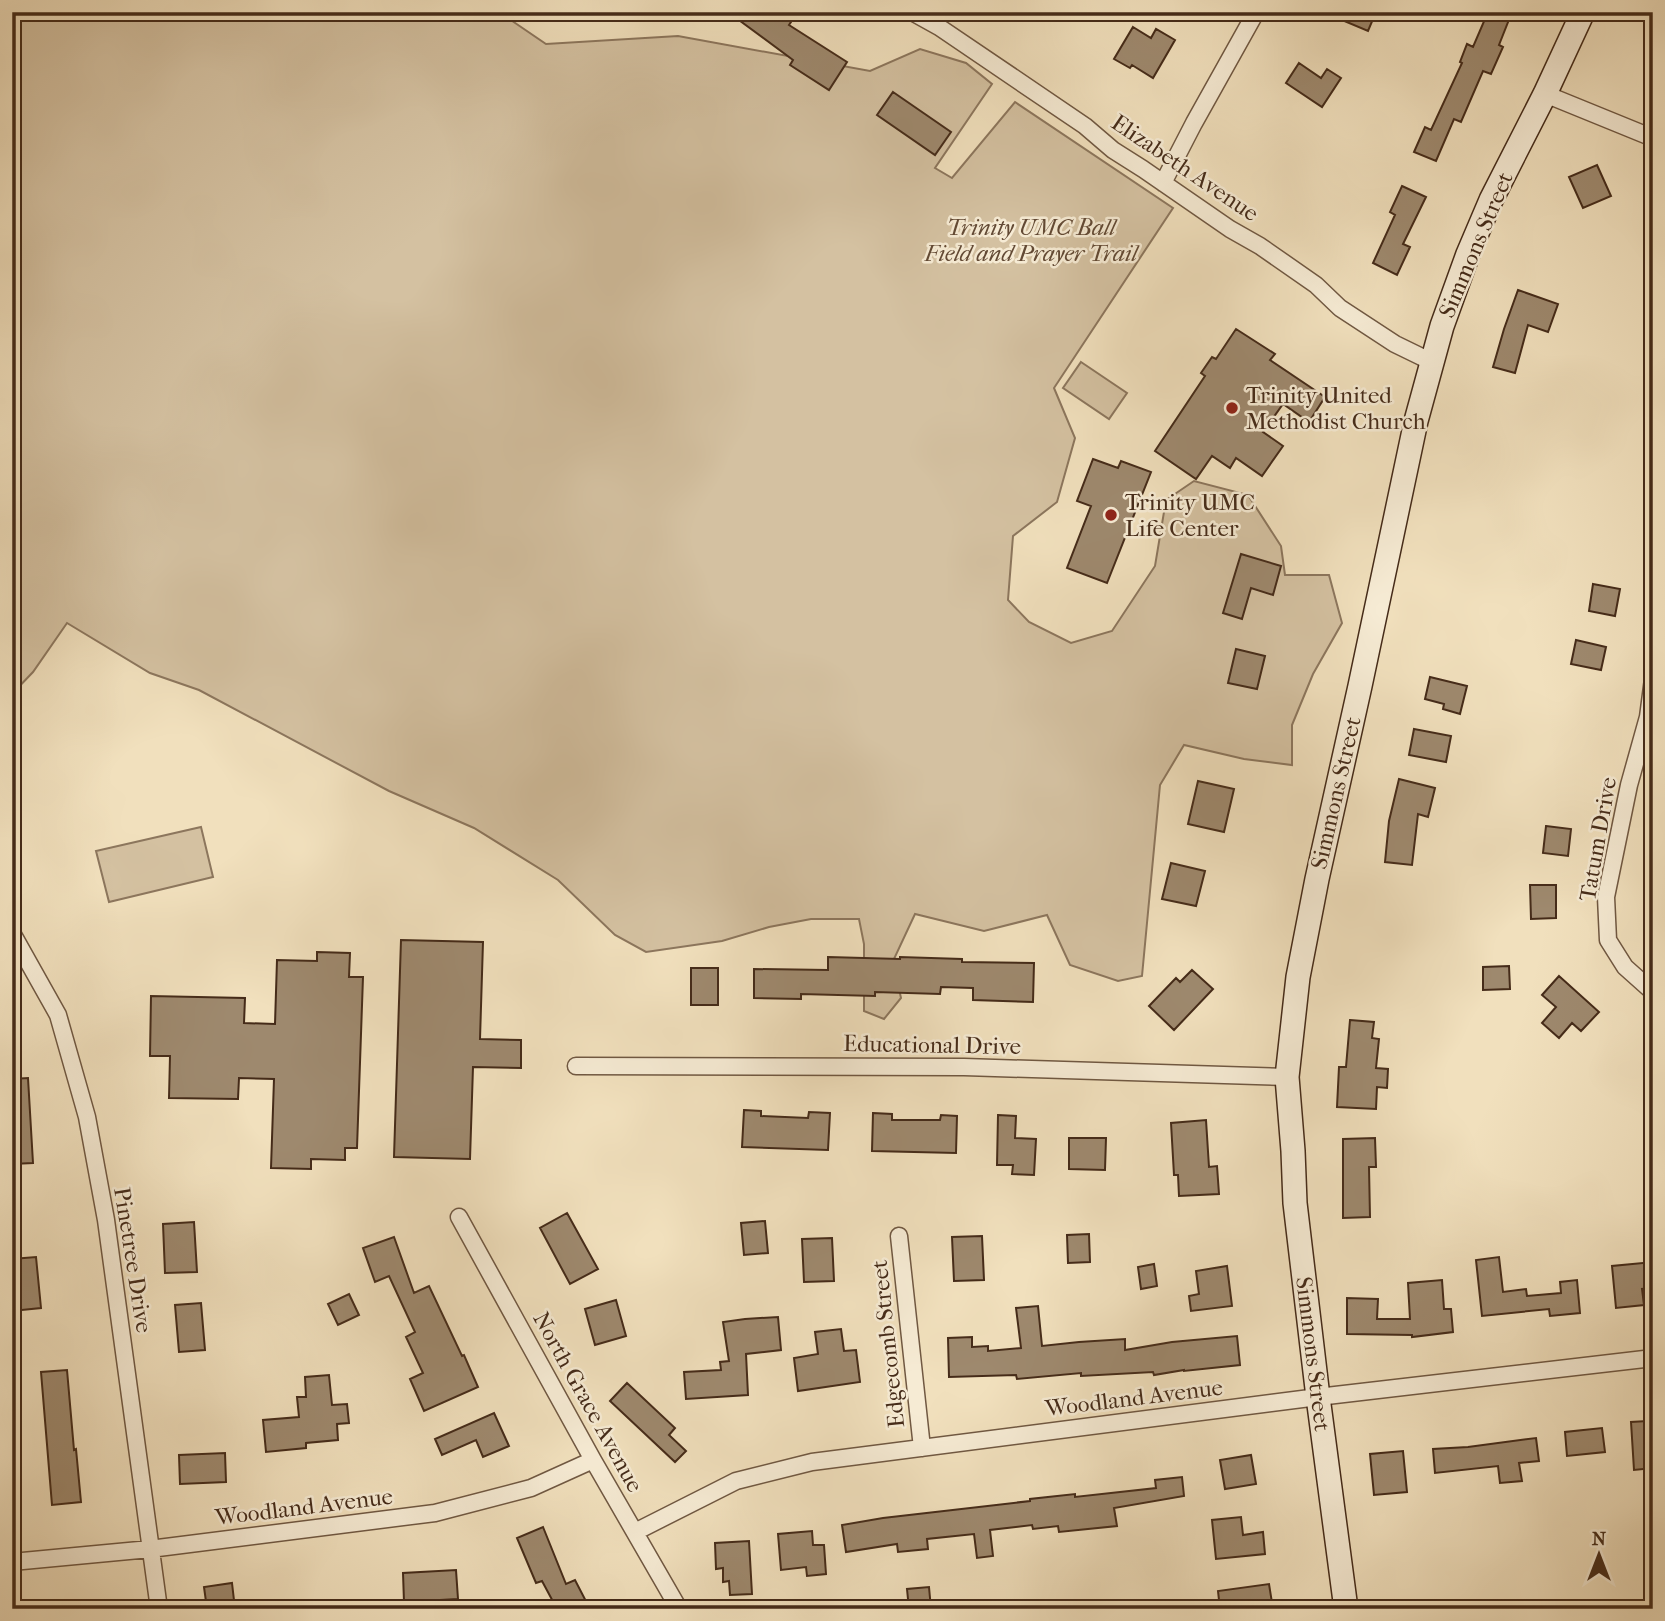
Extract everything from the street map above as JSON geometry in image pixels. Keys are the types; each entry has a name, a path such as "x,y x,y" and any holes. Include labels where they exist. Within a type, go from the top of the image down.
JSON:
{"street":[{"name":"Elizabeth Avenue","path":"912,12 939,26 1086,127 1113,150 1308,279 1340,308 1395,344 1432,362"},
{"path":"1163,183 1199,112 1256,12"},
{"name":"Simmons Street","path":"1346,1609 1294,1203 1287,1077 1298,976 1416,421 1442,326 1491,200 1583,12"},
{"path":"1545,94 1653,138"},
{"name":"Tatum Drive","path":"1653,679 1648,717 1629,785 1606,897 1608,940 1625,967 1653,992"},
{"name":"Pinetree Drive","path":"12,933 58,1015 87,1117 106,1220 159,1609"},
{"name":"Educational Drive","path":"576,1066 964,1067 1287,1077"},
{"name":"North Grace Avenue","path":"459,1217 679,1609"},
{"name":"Edgecomb Street","path":"900,1236 922,1448"},
{"name":"Woodland Avenue","path":"635,1532 736,1480 812,1462 1318,1397 1653,1358"},
{"name":"Woodland Avenue","path":"12,1563 150,1549 435,1513 531,1488 593,1460"}],"green space":[{"name":"Trinity UMC Ball Field and Prayer Trail","path":"12,12 499,12 546,44 678,36 870,71 920,49 966,63 992,84 935,168 952,178 1015,102 1173,208 1054,388 1075,438 1057,502 1013,536 1008,600 1029,622 1071,643 1112,631 1155,566 1166,500 1194,481 1248,495 1281,546 1285,575 1329,575 1342,623 1313,674 1292,725 1292,765 1244,759 1184,745 1160,785 1142,976 1118,981 1070,965 1047,915 984,931 915,914 893,961 901,998 884,1019 864,1011 864,944 859,919 811,919 769,927 722,941 646,952 615,935 558,880 474,828 389,791 199,690 150,673 67,623 33,672 12,694"},
{"path":"1081,362 1127,393 1109,419 1063,388"},
{"path":"201,827 213,877 109,902 96,851"}],"building":[{"path":"728,12 777,12 791,22 789,25 847,62 829,90 790,65 793,60"},
{"path":"1323,12 1376,12 1368,31"},
{"path":"1488,12 1512,12 1499,45 1503,47 1491,74 1483,71 1461,122 1454,119 1436,161 1414,152 1425,127 1431,130 1462,63 1460,62 1467,44 1473,47"},
{"path":"1133,27 1151,38 1156,29 1175,40 1153,78 1132,65 1130,68 1114,59"},
{"path":"1299,63 1321,78 1327,69 1341,78 1322,107 1286,83"},
{"path":"893,92 951,132 935,155 877,115"},
{"path":"1597,165 1611,196 1583,208 1569,177"},
{"path":"1402,186 1426,197 1403,244 1410,247 1397,275 1373,263 1395,215 1390,212"},
{"path":"1518,290 1558,304 1548,332 1528,325 1515,373 1493,367"},
{"name":"Trinity United Methodist Church","path":"1236,329 1275,354 1270,360 1325,397 1309,422 1283,404 1263,432 1283,446 1262,476 1236,458 1230,468 1212,456 1196,479 1155,451 1205,376 1201,373 1212,357 1216,359"},
{"name":"Trinity UMC Life Center","path":"1093,459 1118,468 1121,461 1151,472 1107,583 1067,568 1091,506 1077,501"},
{"path":"1241,554 1281,566 1273,595 1251,588 1242,619 1223,613"},
{"path":"1593,584 1620,589 1615,616 1589,611"},
{"path":"1576,640 1606,647 1601,670 1571,664"},
{"path":"1236,649 1265,656 1257,689 1228,683"},
{"path":"1430,677 1467,686 1460,714 1443,709 1444,704 1425,699"},
{"path":"1414,729 1451,736 1446,762 1409,755"},
{"path":"1399,779 1435,788 1428,817 1418,814 1412,865 1385,862 1389,821"},
{"path":"1198,781 1234,789 1224,832 1188,824"},
{"path":"1546,826 1571,829 1568,856 1543,853"},
{"path":"1171,863 1205,871 1196,906 1162,899"},
{"path":"1530,885 1556,885 1556,918 1531,919"},
{"path":"401,940 483,942 480,1039 521,1040 521,1068 473,1067 470,1159 394,1157"},
{"path":"317,952 350,953 349,977 363,977 357,1148 345,1148 345,1160 311,1159 311,1169 271,1168 274,1079 239,1078 238,1099 169,1098 170,1056 150,1056 151,996 245,998 244,1023 275,1024 277,960 317,961"},
{"path":"828,957 1034,963 1033,1002 973,1000 973,988 941,987 940,994 875,992 875,996 801,994 801,999 754,998 754,969 828,970"},
{"path":"1509,966 1510,989 1483,990 1483,967"},
{"path":"691,968 718,968 718,1005 691,1005"},
{"path":"1192,970 1213,989 1174,1030 1149,1006 1176,978 1180,982"},
{"path":"1559,976 1599,1012 1581,1031 1572,1023 1559,1038 1542,1023 1556,1007 1542,995"},
{"path":"1350,1020 1374,1022 1372,1038 1379,1039 1376,1068 1388,1069 1387,1088 1377,1087 1376,1109 1337,1107 1339,1067 1346,1067"},
{"path":"28,1078 33,1163 12,1164 12,1079"},
{"path":"744,1110 761,1111 761,1116 808,1118 809,1112 830,1113 828,1150 742,1147"},
{"path":"873,1113 892,1114 892,1120 940,1120 941,1115 957,1116 956,1153 872,1151"},
{"path":"998,1115 1016,1116 1015,1138 1036,1139 1034,1175 1012,1174 1013,1165 997,1165"},
{"path":"1206,1120 1209,1167 1217,1166 1219,1194 1179,1196 1178,1175 1174,1175 1171,1123"},
{"path":"1069,1138 1106,1138 1105,1170 1069,1169"},
{"path":"1375,1138 1376,1167 1369,1167 1370,1217 1343,1218 1343,1139"},
{"path":"567,1213 598,1269 570,1284 540,1228"},
{"path":"765,1221 768,1253 744,1255 741,1223"},
{"path":"194,1222 197,1272 165,1273 163,1224"},
{"path":"1089,1234 1090,1262 1068,1263 1067,1235"},
{"path":"982,1236 984,1280 954,1281 952,1237"},
{"path":"394,1237 414,1293 429,1286 478,1387 424,1411 410,1379 423,1373 406,1337 415,1332 389,1276 375,1282 363,1248"},
{"path":"832,1238 834,1281 804,1282 802,1239"},
{"path":"36,1257 41,1308 12,1311 12,1259"},
{"path":"1499,1257 1503,1292 1526,1289 1527,1296 1561,1293 1560,1282 1577,1280 1580,1313 1550,1316 1549,1309 1482,1316 1476,1260"},
{"path":"1653,1262 1653,1288 1642,1289 1644,1305 1616,1308 1612,1266"},
{"path":"1154,1264 1157,1286 1141,1289 1138,1267"},
{"path":"1227,1266 1232,1306 1191,1311 1189,1296 1199,1294 1196,1271"},
{"path":"1442,1280 1444,1309 1451,1309 1453,1332 1412,1337 1347,1334 1347,1298 1378,1299 1377,1319 1410,1319 1408,1283"},
{"path":"349,1294 359,1315 338,1325 328,1304"},
{"path":"616,1300 626,1336 595,1345 585,1309"},
{"path":"201,1303 205,1350 179,1352 175,1305"},
{"path":"1038,1306 1042,1346 1125,1339 1125,1350 1172,1342 1237,1336 1240,1365 1154,1375 1153,1372 1081,1376 1081,1373 1017,1379 1016,1375 949,1377 948,1338 972,1337 972,1347 988,1346 988,1351 1021,1348 1016,1308"},
{"path":"778,1317 781,1350 746,1354 748,1395 686,1399 684,1372 721,1370 720,1362 729,1361 723,1322"},
{"path":"841,1329 844,1351 856,1350 860,1382 798,1391 794,1358 818,1354 815,1332"},
{"path":"67,1370 81,1502 52,1505 41,1372"},
{"path":"329,1375 332,1405 347,1404 349,1423 337,1424 338,1440 306,1443 306,1448 266,1452 263,1420 299,1417 297,1397 306,1397 305,1377"},
{"path":"627,1383 675,1428 669,1435 686,1451 675,1462 610,1401"},
{"path":"494,1413 509,1446 483,1457 476,1440 442,1455 435,1439"},
{"path":"1631,1422 1653,1423 1653,1468 1634,1470"},
{"path":"1602,1428 1605,1452 1567,1456 1565,1432"},
{"path":"1536,1438 1539,1461 1519,1463 1522,1481 1500,1483 1498,1466 1435,1473 1433,1449"},
{"path":"1403,1451 1407,1492 1374,1495 1370,1454"},
{"path":"225,1453 226,1482 180,1484 179,1455"},
{"path":"1251,1455 1256,1484 1225,1489 1220,1460"},
{"path":"1182,1477 1184,1496 1114,1508 1117,1526 1059,1532 1058,1526 1033,1529 1032,1525 990,1530 993,1556 977,1558 974,1534 927,1539 928,1549 898,1552 897,1544 846,1552 842,1525 1030,1499 1156,1488 1155,1480"},
{"path":"1241,1517 1243,1535 1263,1532 1265,1554 1216,1559 1212,1520"},
{"path":"543,1527 566,1584 575,1580 590,1609 557,1609 542,1581 536,1583 517,1538"},
{"path":"812,1531 813,1545 824,1545 826,1574 807,1576 806,1567 781,1570 778,1534"},
{"path":"749,1541 752,1594 730,1595 729,1581 723,1582 723,1568 716,1569 715,1543"},
{"path":"456,1570 458,1599 404,1602 403,1573"},
{"path":"232,1583 235,1609 207,1609 204,1587"},
{"path":"1269,1584 1273,1609 1220,1609 1218,1591"},
{"path":"929,1587 931,1609 909,1609 907,1589"}],"place":[{"name":"Trinity United Methodist Church","path":"1232,408"},
{"name":"Trinity UMC Life Center","path":"1111,515"}]}
